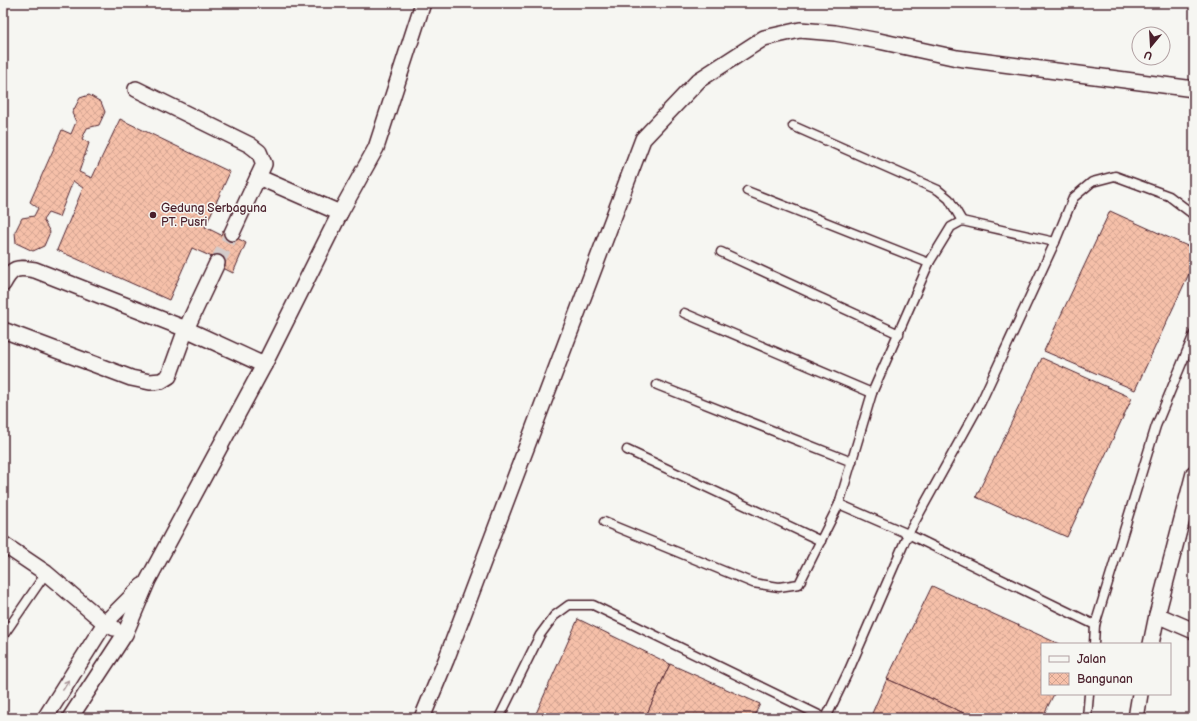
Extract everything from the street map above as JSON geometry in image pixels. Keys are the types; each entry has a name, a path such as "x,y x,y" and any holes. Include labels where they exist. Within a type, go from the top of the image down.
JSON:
{"street":[{"path":"70,718 125,634 148,580 264,364 340,213 376,148 423,3"},
{"path":"422,718 446,660 643,139 699,80 764,38 800,30 879,41 957,58 1194,89"},
{"path":"136,89 250,145 259,152 264,164 232,233"},
{"path":"258,177 340,213"},
{"path":"3,330 131,378 150,382 161,381 169,376 186,329 217,263"},
{"path":"3,284 9,272 20,268 35,270 186,329 264,364"},
{"path":"1151,643 1157,615 1194,473"},
{"path":"3,544 46,573 105,623 125,634"},
{"path":"45,718 105,623 148,580"},
{"path":"1157,615 1194,631"},
{"path":"1136,718 1140,695"}],"lane":[{"path":"793,126 938,190 949,198 962,221"},
{"path":"499,718 540,635 554,616 569,605 593,605 826,718 849,670 908,534 981,402 1055,242 1073,198 1092,182 1115,176 1169,196 1194,215"},
{"path":"747,191 929,263"},
{"path":"604,522 753,583 779,587 799,584 839,504 872,393 929,263 951,227 962,221 1055,242"},
{"path":"721,252 899,334"},
{"path":"684,313 872,393"},
{"path":"1094,643 1096,625 1156,426 1194,334"},
{"path":"657,385 852,462"},
{"path":"626,450 821,541"},
{"path":"839,504 908,534 1096,625"},
{"path":"3,636 46,573"},
{"path":"1087,718 1089,695"}],"building":[{"path":"89,95 101,102 105,112 99,125 87,128 82,139 89,143 79,172 92,178 120,119 230,172 205,227 221,235 223,230 246,243 233,273 211,262 212,257 192,248 169,300 57,250 83,188 73,181 59,217 48,213 43,220 50,232 44,246 33,251 16,243 15,232 22,218 34,216 38,208 30,202 62,130 71,134 76,122 72,113 80,98"},
{"path":"1110,211 1194,249 1194,263 1135,390 1044,351"},
{"path":"1042,358 1132,398 1067,537 976,497"},
{"path":"932,586 1057,643 1041,643 1041,695 1054,695 1042,718 975,718 887,679"},
{"path":"578,619 670,664 645,718 534,718"},
{"path":"670,664 760,704 753,718 645,718"},
{"path":"887,679 975,718 870,718"}],"tunnel":[{"path":"217,263 232,233"}],"place":[{"name":"Gedung Serbaguna PT. Pusri","path":"153,215"}]}
